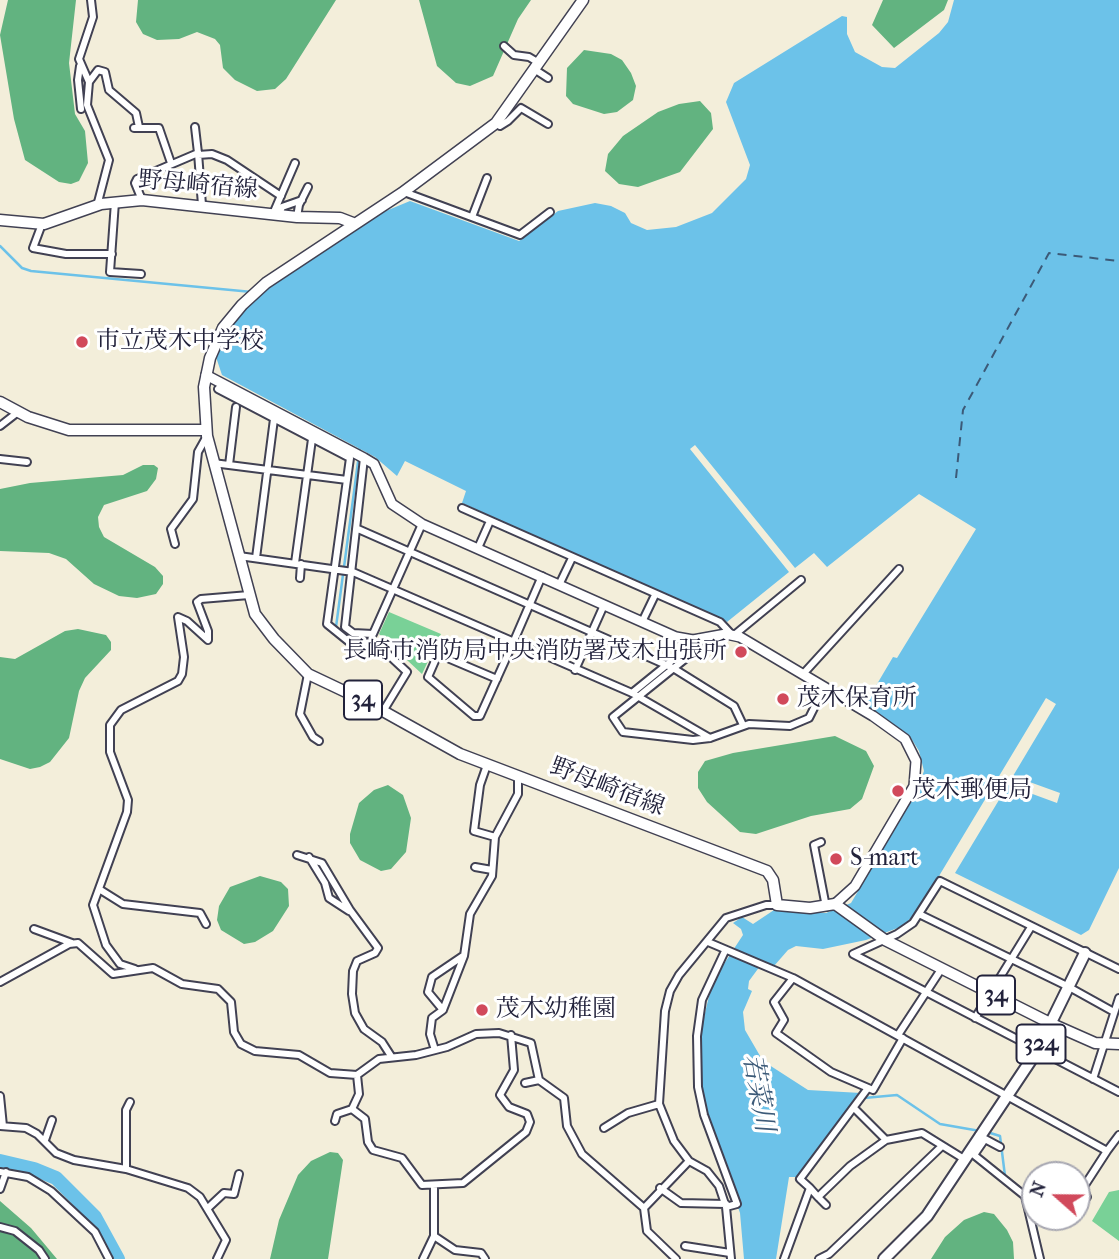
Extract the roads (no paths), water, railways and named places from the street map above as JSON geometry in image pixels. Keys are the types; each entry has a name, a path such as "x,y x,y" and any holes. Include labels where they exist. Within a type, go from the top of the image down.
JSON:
{"highway":[{"name":"324","path":"884,1259 927,1216 983,1134 1037,1051 1085,953"}],"main road":[{"name":"野母崎宿線","path":"583,0 496,123 404,192 353,223 262,287 223,328 206,374 203,398 206,433 249,595 260,621 308,674 365,701 382,713 460,754 767,871 773,880 777,905"},
{"name":"野母崎宿線","path":"0,220 42,224 97,206 142,200 297,217 340,218 353,223"},
{"path":"0,402 57,428 78,432 206,433"},
{"path":"777,905 830,906"},
{"name":"34","path":"830,906 880,937 1052,1024 1104,1044 1119,1044"}],"street":[{"path":"81,109 79,59 93,17 90,0"},
{"path":"504,47 514,55 529,57 548,78"},
{"path":"80,64 89,82 87,105 109,160 97,206"},
{"path":"89,82 98,70 104,71 109,90 136,113 136,127 161,130 171,163"},
{"path":"496,123 500,126 521,108 548,124"},
{"path":"195,127 202,205"},
{"path":"142,200 135,183 137,179 198,154 212,154 227,160 281,196"},
{"path":"276,215 295,163"},
{"path":"472,217 487,178"},
{"path":"297,217 308,187"},
{"path":"404,192 520,235 550,212"},
{"path":"276,215 282,207 302,200"},
{"path":"114,202 110,272 141,274"},
{"path":"42,224 33,248 66,254 112,254"},
{"path":"206,374 364,457 374,464 392,505 422,524 560,583 676,637 698,639 733,636 752,643 804,673 905,739 914,753 917,770 914,786 855,886 830,906 814,845 821,842"},
{"path":"218,388 350,458 337,568 327,624 348,641 377,644 410,670 382,713"},
{"path":"229,465 236,407"},
{"path":"0,426 18,412"},
{"path":"256,558 274,419"},
{"path":"175,544 171,529 193,499 198,453 206,433"},
{"path":"300,578 298,564 312,439"},
{"path":"364,457 345,627 353,632 373,634 422,524"},
{"path":"0,459 27,462"},
{"path":"214,463 347,480"},
{"path":"462,508 720,622 733,636"},
{"path":"478,548 489,521"},
{"path":"358,529 670,667 734,706 743,725"},
{"path":"239,556 352,571 635,694 710,738"},
{"path":"560,583 572,558"},
{"path":"804,673 899,569"},
{"path":"497,679 438,654 428,677 474,716 480,716 497,679 513,643 542,576"},
{"path":"733,636 801,580"},
{"path":"137,969 120,964 106,945 93,905 127,812 128,800 110,752 110,724 121,710 178,681 183,674 184,657 177,617 187,621 208,640 208,631 197,602 201,599 249,595"},
{"path":"642,622 655,595"},
{"path":"575,670 604,605"},
{"path":"698,639 695,651 635,694 613,718 622,732 693,740 710,738 743,725 784,726 802,722 813,712 824,688"},
{"path":"308,674 300,714 313,737 319,741"},
{"path":"487,765 480,785 474,831 495,837"},
{"path":"435,1051 430,1034 432,1018 443,1010 464,956 470,914 484,893 492,870 495,837 518,794 519,777"},
{"path":"297,855 322,863 378,948 375,953 357,961 353,971 355,1013 364,1029 382,1042 391,1056"},
{"path":"309,857 312,866 325,883 329,898 352,912"},
{"path":"475,867 492,870"},
{"path":"1119,969 940,881 921,915 913,923 880,937 853,954 1119,1092"},
{"path":"100,889 123,904 201,914 206,924"},
{"path":"685,1246 730,1256 726,1206 716,1181 707,1171 689,1161 666,1125 659,1104 668,996 679,975 726,918 766,905 777,905"},
{"path":"921,915 1069,987 1114,1012"},
{"path":"975,1018 1031,927"},
{"path":"34,929 81,944 102,967 113,974 153,968 182,984 208,985 223,991 231,1002 235,1036 249,1049 294,1054 330,1073 357,1075 379,1059 435,1051 460,1044 476,1034 511,1035 527,1040 534,1046 539,1080 564,1098 567,1126 582,1154 644,1208 647,1231 676,1259"},
{"path":"708,942 726,952 793,978 1107,1151"},
{"path":"0,982 72,943"},
{"path":"660,1188 681,1203 737,1205 704,1115 698,1087 697,1036 702,1000 726,952"},
{"path":"443,1010 428,992 432,977 464,956"},
{"path":"793,978 774,1002 784,1020 776,1033 831,1072 866,1091 873,1090 900,1036 942,968"},
{"path":"1093,1079 1119,998"},
{"path":"352,1108 365,1119 368,1142 373,1150 402,1158 421,1183 434,1186 463,1182 526,1132 530,1122 527,1114 509,1107 499,1095 514,1070 511,1035"},
{"path":"335,1121 337,1114 352,1108 359,1094 357,1075"},
{"path":"525,1083 539,1080"},
{"path":"826,1205 800,1179 866,1091"},
{"path":"0,1096 1,1126 26,1128 45,1140 56,1153 75,1160 127,1168 188,1188 208,1208 226,1240 217,1259"},
{"path":"127,1168 126,1110 130,1102"},
{"path":"604,1128 628,1113 659,1104"},
{"path":"857,1106 886,1140"},
{"path":"45,1140 52,1120"},
{"path":"818,1197 850,1167 886,1140 922,1133 964,1159"},
{"path":"1000,1147 983,1134 974,1155 1025,1195 1040,1259"},
{"path":"1091,1176 1119,1135"},
{"path":"819,1259 829,1254 942,1146"},
{"path":"644,1208 660,1188 689,1161"},
{"path":"0,1189 3,1172 36,1180 95,1232 109,1259"},
{"path":"208,1208 224,1193 234,1194 239,1174"},
{"path":"423,1259 434,1236 434,1186"},
{"path":"784,1259 810,1188"},
{"path":"0,1227 15,1231 39,1250 45,1259"},
{"path":"434,1236 455,1250 481,1253 485,1259"}],"water":[{"path":"954,0 1119,0 1119,868 1089,930 1081,935 955,873 1008,785 1057,803 1060,793 1013,776 1056,704 1046,698 916,913 903,926 866,940 823,949 796,946 788,950 774,966 763,962 749,981 748,989 752,991 743,1012 745,1030 763,1061 808,1090 861,1093 798,1177 789,1177 776,1259 744,1259 740,1213 705,1108 700,1080 701,1030 709,996 716,976 743,935 741,929 733,923 742,917 753,924 774,910 826,913 851,903 915,795 924,771 919,751 909,735 864,706 893,657 897,658 976,529 919,494 827,567 814,553 795,568 695,445 690,449 789,572 727,622 462,503 466,491 405,461 397,476 375,457 222,375 215,354 232,324 263,291 369,218 410,201 519,241 558,211 595,203 611,206 625,213 631,223 647,230 676,227 712,213 746,179 750,165 726,102 734,83 842,16 847,17 847,34 855,52 882,67 895,68 939,33 948,22"}],"waterway":[{"path":"0,246 22,268 31,271 252,292"},
{"path":"336,627 360,447"},
{"path":"864,1098 897,1095 940,1124 980,1131"},
{"path":"987,1132 1000,1136 1005,1176 1012,1181"},
{"name":"若菜川","path":"0,1161 34,1169 56,1178 95,1217 118,1259"},
{"path":"1020,1188 1030,1199 1043,1259"}],"place":[{"name":"市立茂木中学校","path":"82,342"},
{"name":"長崎市消防局中央消防署茂木出張所","path":"741,652"},
{"name":"茂木保育所","path":"783,699"},
{"name":"茂木郵便局","path":"898,791"},
{"name":"S-mart","path":"836,859"},
{"name":"茂木幼稚園","path":"482,1010"}]}
